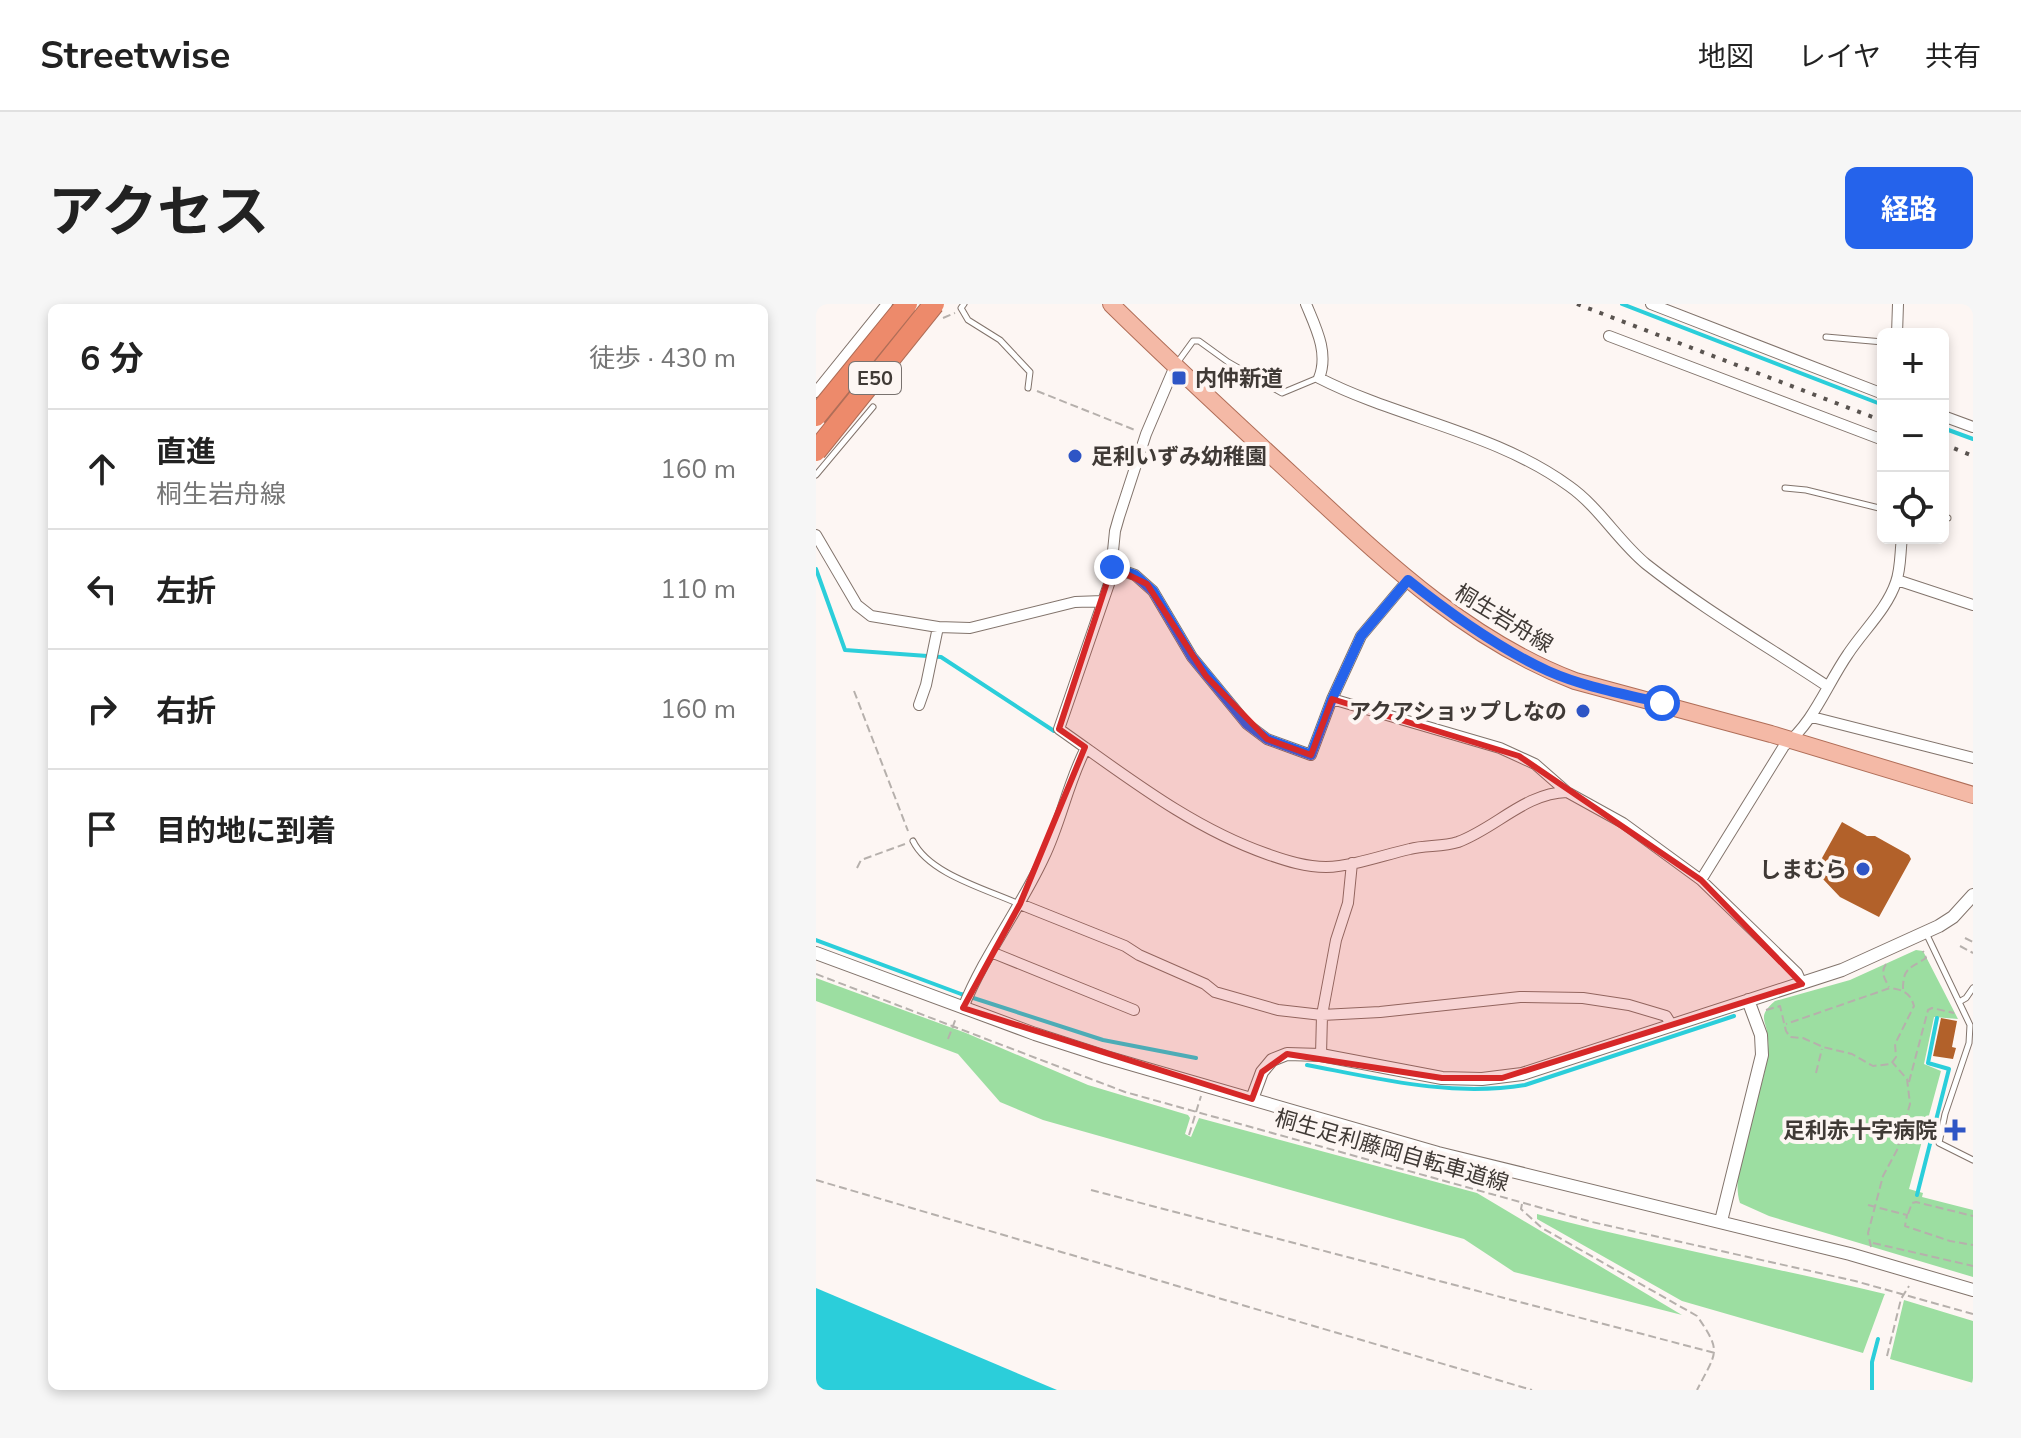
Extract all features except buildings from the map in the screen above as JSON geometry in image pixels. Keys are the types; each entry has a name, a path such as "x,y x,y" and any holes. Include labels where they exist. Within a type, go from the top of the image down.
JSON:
{"highway":[{"name":"E50","path":"816,416 907,304"},
{"name":"E50","path":"816,451 934,304"}],"main road":[{"name":"桐生岩舟線","path":"1111,304 1408,580 1471,627 1548,671 1973,795"}],"street":[{"path":"816,392 887,304"},
{"path":"1306,304 1323,352 1324,365 1319,378 1350,394 1393,407 1510,453 1571,487 1644,563 1827,686"},
{"path":"1651,304 1877,392"},
{"path":"1897,328 1898,304"},
{"path":"1609,336 1877,438"},
{"path":"1175,366 1146,434 1115,531 1112,567 1103,601 1059,729 1172,808 1233,841 1309,866 1352,863 1425,845 1459,842 1535,798 1552,792 1567,792"},
{"path":"1949,418 1973,427"},
{"path":"816,535 862,611 892,620 970,628 1075,602 1103,601"},
{"path":"1701,880 1784,746 1812,717 1827,686 1888,599 1897,580 1901,544"},
{"path":"1112,567 1135,575 1147,584 1199,666 1247,724 1267,739 1311,755 1361,636 1408,580"},
{"path":"1897,580 1973,605"},
{"path":"919,705 938,627"},
{"path":"1332,699 1500,748 1535,764 1567,792 1623,823 1701,880 1797,973 1802,984"},
{"path":"1812,717 1973,758"},
{"path":"963,1008 975,978 1020,904 1045,855 1086,748"},
{"path":"1321,1055 1322,1015 1336,940 1348,903 1352,863"},
{"path":"1252,1099 1262,1072 1272,1060 1287,1054 1321,1055 1442,1078 1502,1078 1546,1068 1671,1024 1842,970 1953,917 1973,895"},
{"path":"1020,904 1125,946 1205,984 1215,992 1278,1010 1322,1015 1520,997 1583,998 1629,1005 1666,1016 1671,1024"},
{"path":"991,952 1134,1010"},
{"path":"816,953 1106,1057 1438,1153 1850,1254 1973,1290"},
{"path":"1721,1221 1762,1055 1761,1035 1748,1000"}],"lane":[{"path":"964,304 961,308 968,320 1000,340 1030,372 1028,388"},
{"path":"1826,337 1877,341"},
{"path":"1175,366 1193,341 1199,341 1282,393 1319,378"},
{"path":"824,382 864,416"},
{"path":"816,475 873,407"},
{"path":"1785,488 1806,490 1877,508"},
{"path":"913,841 923,857 935,867 1020,904"},
{"path":"1926,932 1972,1032 1945,1114 1939,1143 1973,1160"},
{"path":"1959,1002 1973,988"}],"path":[{"path":"1028,388 1146,434"},
{"path":"854,691 913,841 861,860 857,868"},
{"path":"1965,938 1973,942"},
{"path":"1960,946 1973,953"},
{"path":"1903,990 1903,977 1909,968 1926,958 1923,951"},
{"path":"1888,961 1883,969 1890,988"},
{"name":"桐生足利藤岡自転車道線","path":"816,974 954,1024 1096,1082 1196,1112 1592,1222 1718,1249 1973,1314"},
{"path":"1766,1010 1780,1006 1790,1037 1803,1038 1882,1067 1896,1057 1898,1035 1914,1006 1903,990 1890,988 1786,1024"},
{"path":"1871,1249 1868,1233 1883,1176 1897,1150 1910,1104 1908,1083 1928,1010 1932,1008 1956,1014"},
{"path":"948,1039 954,1024"},
{"path":"1816,1073 1823,1047"},
{"path":"1892,1062 1908,1083"},
{"path":"1189,1135 1201,1095"},
{"path":"1896,1122 1903,1124"},
{"path":"816,1180 1532,1390"},
{"path":"1091,1190 1715,1353"},
{"path":"1973,1216 1916,1202 1912,1203 1905,1226 1973,1245"},
{"path":"1522,1203 1521,1209 1542,1228 1697,1316 1713,1339 1715,1353 1697,1390"},
{"path":"1868,1205 1907,1215"},
{"path":"1871,1243 1973,1266"},
{"path":"1887,1356 1904,1294 1908,1290"}],"highlighted area":[{"path":"1112,567 1147,584 1206,676 1267,739 1311,755 1332,699 1519,756 1701,880 1802,984 1502,1078 1442,1078 1287,1054 1262,1072 1252,1099 963,1008 1020,904 1085,747 1059,729"}],"green space":[{"path":"1916,950 1923,951 1958,1019 1934,1017 1924,1064 1941,1071 1909,1189 1923,1193 1922,1197 1973,1210 1973,1277 1769,1216 1740,1203 1738,1174 1741,1157 1767,1059 1766,1011 1775,1001 1850,980"},
{"path":"816,978 966,1033 1088,1085 1188,1115 1190,1118 1185,1134 1191,1137 1199,1118 1477,1193 1682,1315 1514,1272 1464,1239 1043,1120 1000,1102 958,1054 816,1001"},
{"path":"1537,1214 1885,1294 1863,1353 1682,1301 1537,1219"},
{"path":"1904,1300 1973,1321 1973,1383 1890,1359"}],"water":[{"path":"816,1288 1057,1390 816,1390"}],"waterway":[{"path":"1622,304 1877,403"},
{"path":"1949,430 1973,439"},
{"path":"816,569 845,650 941,657 1054,731"},
{"path":"816,940 961,994 1103,1040 1196,1058"},
{"path":"1307,1065 1443,1088 1525,1085 1734,1016"},
{"path":"1917,1195 1949,1069 1928,1063 1937,1018"},
{"path":"1872,1390 1872,1362 1878,1339"}],"railway":[{"path":"1577,304 1877,419"},
{"path":"1949,446 1973,456"}],"place":[{"name":"内仲新道","path":"1179,378"},
{"name":"足利いずみ幼稚園","path":"1075,456"},
{"name":"アクアショップしなの","path":"1583,711"},
{"name":"しまむら","path":"1863,869"},
{"name":"足利赤十字病院","path":"1955,1130"}],"route":[{"path":"1112,567 1135,575 1147,584 1192,657 1247,724 1267,739 1311,755 1361,636 1408,580 1471,627 1548,671 1662,703"}]}
